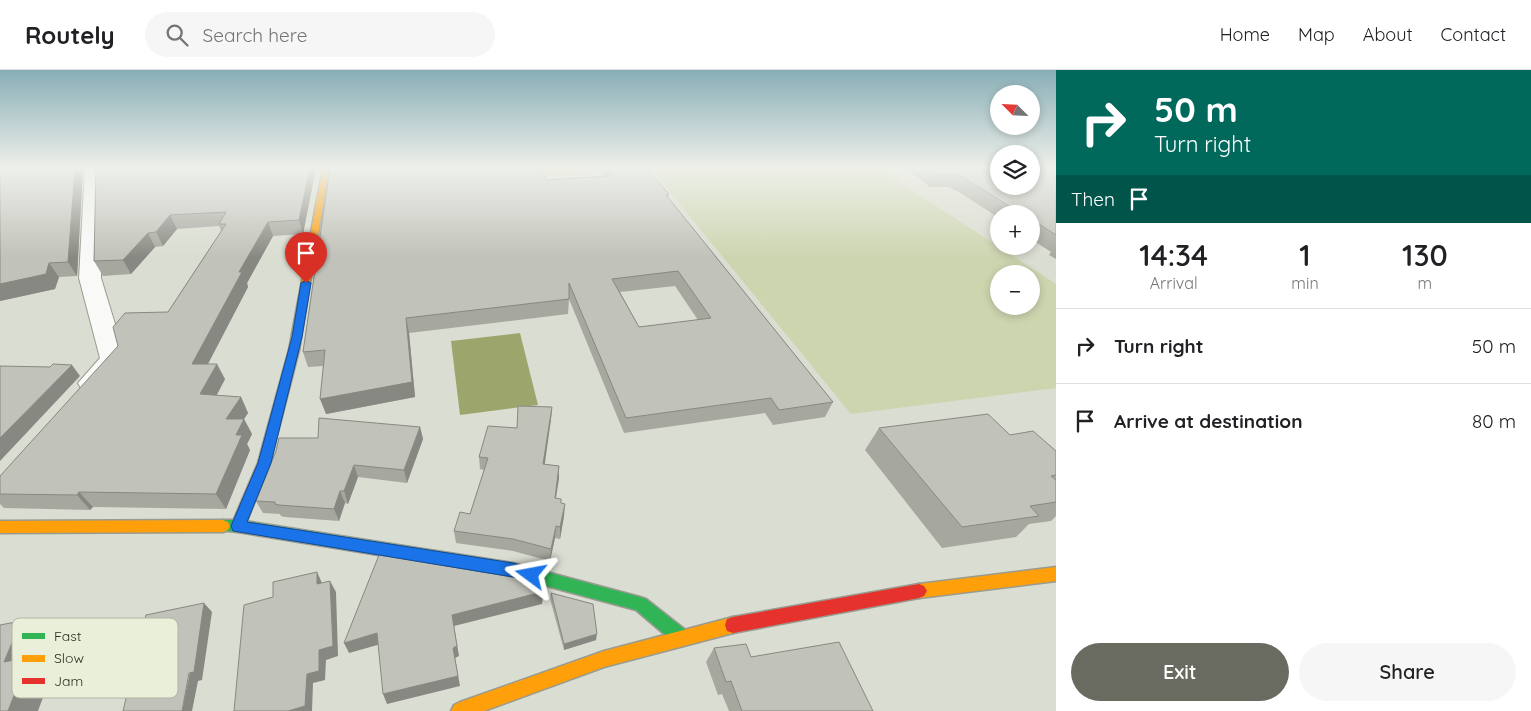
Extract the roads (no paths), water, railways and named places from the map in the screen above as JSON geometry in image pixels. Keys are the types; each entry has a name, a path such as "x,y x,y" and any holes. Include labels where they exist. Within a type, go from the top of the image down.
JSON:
{"street":[{"path":"80,397 113,360 90,278 92,198"},
{"path":"238,526 264,463 297,337 321,198"},
{"path":"0,527 238,526 513,570 640,604 682,638"},
{"path":"460,711 604,659 743,622 909,592 1056,574"}]}
